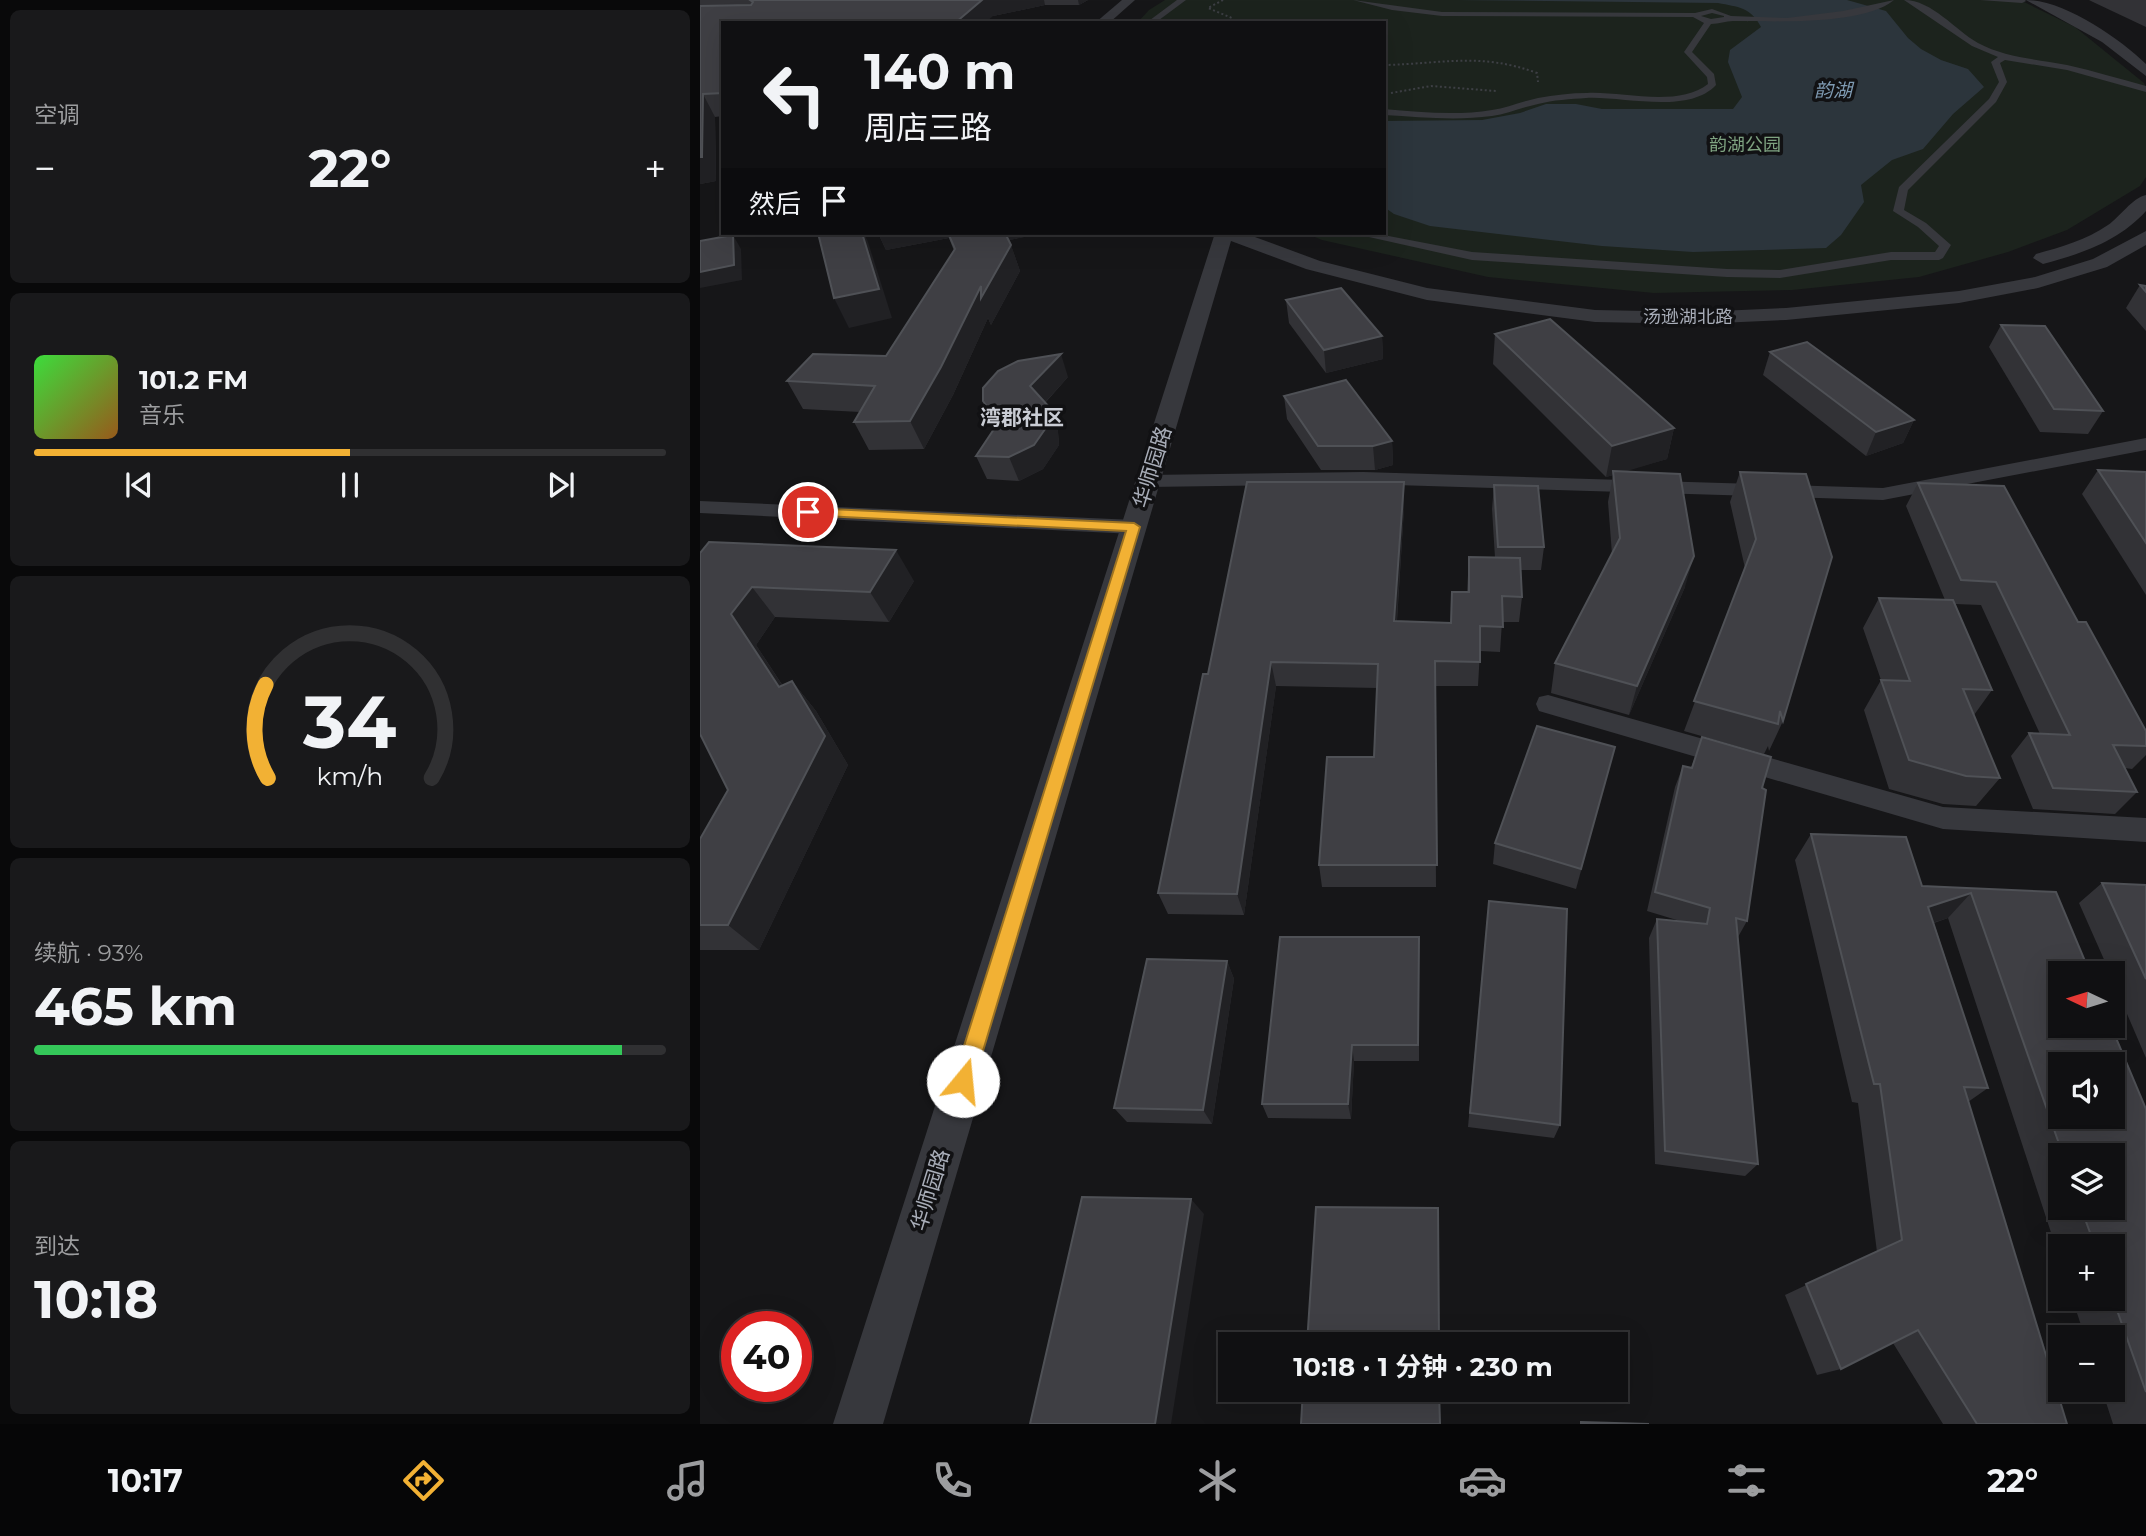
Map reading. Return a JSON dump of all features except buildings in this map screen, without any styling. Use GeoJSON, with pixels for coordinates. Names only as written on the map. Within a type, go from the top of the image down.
{"type":"FeatureCollection","features":[{"type":"Feature","properties":{"kind":"street"},"geometry":{"type":"LineString","coordinates":[[1103,21],[1129,0]]}},
{"type":"Feature","properties":{"kind":"street"},"geometry":{"type":"LineString","coordinates":[[1118,21],[1143,0]]}},
{"type":"Feature","properties":{"kind":"street"},"geometry":{"type":"LineString","coordinates":[[1153,21],[1182,0]]}},
{"type":"Feature","properties":{"kind":"street"},"geometry":{"type":"LineString","coordinates":[[1357,0],[1392,8],[1442,14],[1695,15],[1712,11],[1727,15],[1728,18]]}},
{"type":"Feature","properties":{"kind":"street"},"geometry":{"type":"LineString","coordinates":[[1695,15],[1709,22],[1728,18],[1815,20],[1882,5],[1889,0]]}},
{"type":"Feature","properties":{"kind":"street"},"geometry":{"type":"LineString","coordinates":[[1908,0],[1975,44],[2004,57],[2068,68],[2146,89]]}},
{"type":"Feature","properties":{"kind":"street"},"geometry":{"type":"LineString","coordinates":[[1984,0],[2027,1],[2074,20],[2128,52],[2146,72]]}},
{"type":"Feature","properties":{"kind":"street"},"geometry":{"type":"LineString","coordinates":[[2048,0],[2084,16],[2146,51]]}},
{"type":"Feature","properties":{"kind":"street"},"geometry":{"type":"LineString","coordinates":[[1386,112],[1452,117],[1494,113],[1541,100],[1581,96],[1667,98],[1702,93],[1712,85],[1711,76],[1688,52],[1689,46],[1709,22]]}},
{"type":"Feature","properties":{"kind":"street"},"geometry":{"type":"LineString","coordinates":[[1367,235],[1472,256],[1727,273],[1780,274],[1891,256],[1940,256],[1945,245],[1922,225],[1899,211],[1899,200],[1903,190],[1993,100],[2004,82],[1995,62],[2004,57]]}},
{"type":"Feature","properties":{"kind":"street","name":"汤逊湖北路"},"geometry":{"type":"LineString","coordinates":[[1273,235],[1407,275],[1497,290],[1592,300],[1698,303],[1862,292],[1936,282],[2023,264],[2073,250],[2112,233],[2142,211]]}},
{"type":"Feature","properties":{"kind":"street","name":"华师园路"},"geometry":{"type":"LineString","coordinates":[[858,1424],[1225,235]]}},
{"type":"Feature","properties":{"kind":"street","name":"汤逊湖北路"},"geometry":{"type":"LineString","coordinates":[[1231,235],[1313,265],[1427,294],[1595,316],[1696,318],[1786,314],[1959,297],[2038,282],[2100,263],[2146,236]]}},
{"type":"Feature","properties":{"kind":"street"},"geometry":{"type":"LineString","coordinates":[[1148,481],[1363,478],[1883,494],[2146,444]]}},
{"type":"Feature","properties":{"kind":"street"},"geometry":{"type":"LineString","coordinates":[[700,507],[1134,527]]}},
{"type":"Feature","properties":{"kind":"street"},"geometry":{"type":"LineString","coordinates":[[1548,704],[1943,818],[2146,830]]}},
{"type":"Feature","properties":{"kind":"path"},"geometry":{"type":"LineString","coordinates":[[1223,0],[1208,8],[1234,21]]}},
{"type":"Feature","properties":{"kind":"path"},"geometry":{"type":"LineString","coordinates":[[1386,65],[1462,57],[1496,60],[1537,73],[1540,81],[1534,84]]}},
{"type":"Feature","properties":{"kind":"path"},"geometry":{"type":"LineString","coordinates":[[1386,96],[1409,86],[1430,85],[1498,91]]}},
{"type":"Feature","properties":{"kind":"green space","name":"韵湖公园"},"geometry":{"type":"Polygon","coordinates":[[[1165,0],[2020,0],[2075,27],[2144,83],[2146,177],[2140,186],[2067,230],[2008,252],[1919,277],[1792,290],[1654,293],[1488,277],[1310,235],[1386,235],[1386,21],[1139,21],[1149,10],[1165,0]]]}},
{"type":"Feature","properties":{"kind":"water","name":"韵湖"},"geometry":{"type":"Polygon","coordinates":[[[1456,0],[1847,0],[1886,11],[1908,38],[1921,49],[1941,60],[1968,69],[1984,87],[1953,114],[1923,149],[1892,160],[1861,185],[1864,202],[1841,235],[1826,248],[1693,252],[1602,246],[1430,226],[1394,214],[1386,208],[1386,121],[1482,120],[1520,113],[1546,104],[1576,104],[1602,109],[1733,109],[1742,97],[1728,62],[1730,50],[1761,27],[1748,12],[1718,3],[1456,0]]]}},
{"type":"Feature","properties":{"kind":"district","name":"湾郡社区"},"geometry":{"type":"Point","coordinates":[1022,417]}},
{"type":"Feature","properties":{"kind":"route"},"geometry":{"type":"LineString","coordinates":[[808,512],[1134,527],[963,1081]]}}]}
